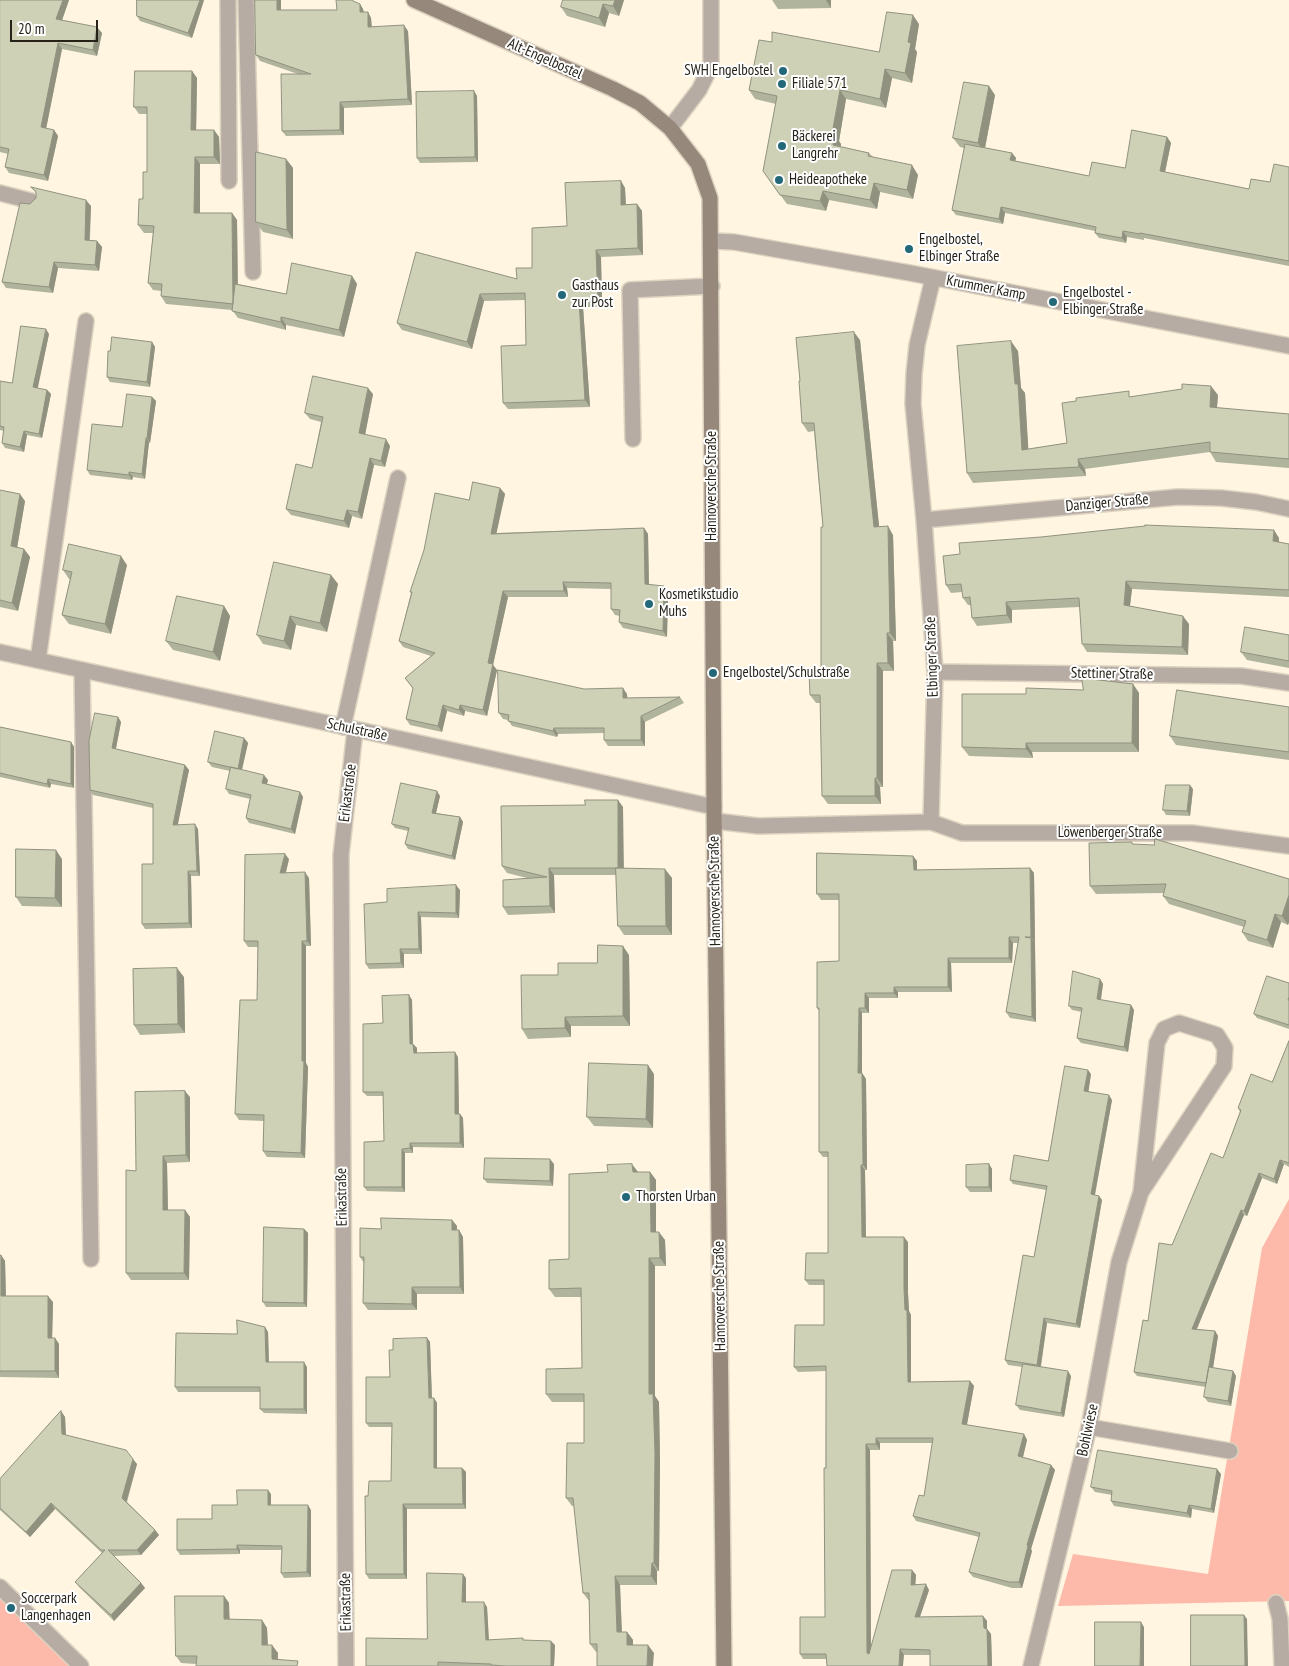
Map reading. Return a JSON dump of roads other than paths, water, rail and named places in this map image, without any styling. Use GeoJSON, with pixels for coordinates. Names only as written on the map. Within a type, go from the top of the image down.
{"type":"FeatureCollection","features":[{"type":"Feature","properties":{"kind":"street"},"geometry":{"type":"LineString","coordinates":[[228,0],[229,181]]}},
{"type":"Feature","properties":{"kind":"street"},"geometry":{"type":"LineString","coordinates":[[246,0],[254,272]]}},
{"type":"Feature","properties":{"kind":"street","name":"Alt-Engelbostel"},"geometry":{"type":"LineString","coordinates":[[414,0],[613,89],[640,103],[670,128]]}},
{"type":"Feature","properties":{"kind":"street"},"geometry":{"type":"LineString","coordinates":[[670,128],[700,90],[711,66],[711,0]]}},
{"type":"Feature","properties":{"kind":"street","name":"Hannoversche Straße"},"geometry":{"type":"LineString","coordinates":[[670,128],[698,164],[710,198],[712,241],[714,814],[724,1666]]}},
{"type":"Feature","properties":{"kind":"street"},"geometry":{"type":"LineString","coordinates":[[0,193],[31,200]]}},
{"type":"Feature","properties":{"kind":"street","name":"Krummer Kamp"},"geometry":{"type":"LineString","coordinates":[[712,241],[741,243],[1289,346]]}},
{"type":"Feature","properties":{"kind":"street","name":"Elbinger Straße"},"geometry":{"type":"LineString","coordinates":[[931,822],[935,672],[913,404],[917,345],[933,278]]}},
{"type":"Feature","properties":{"kind":"street"},"geometry":{"type":"LineString","coordinates":[[634,440],[630,290],[712,286]]}},
{"type":"Feature","properties":{"kind":"street"},"geometry":{"type":"LineString","coordinates":[[38,660],[86,321]]}},
{"type":"Feature","properties":{"kind":"street","name":"Erikastraße"},"geometry":{"type":"LineString","coordinates":[[346,1666],[341,855],[349,728],[398,478]]}},
{"type":"Feature","properties":{"kind":"street","name":"Danziger Straße"},"geometry":{"type":"LineString","coordinates":[[924,520],[1178,497],[1221,498],[1256,502],[1289,509]]}},
{"type":"Feature","properties":{"kind":"street","name":"Schulstraße"},"geometry":{"type":"LineString","coordinates":[[0,652],[349,728],[714,814]]}},
{"type":"Feature","properties":{"kind":"street"},"geometry":{"type":"LineString","coordinates":[[82,670],[91,1259]]}},
{"type":"Feature","properties":{"kind":"street","name":"Stettiner Straße"},"geometry":{"type":"LineString","coordinates":[[935,672],[1241,676],[1289,683]]}},
{"type":"Feature","properties":{"kind":"street"},"geometry":{"type":"LineString","coordinates":[[714,814],[758,826],[931,822]]}},
{"type":"Feature","properties":{"kind":"street","name":"Löwenberger Straße"},"geometry":{"type":"LineString","coordinates":[[931,822],[962,833],[1192,833],[1289,846]]}},
{"type":"Feature","properties":{"kind":"street","name":"Bohlwiese"},"geometry":{"type":"LineString","coordinates":[[1031,1666],[1090,1428],[1119,1262],[1141,1192],[1158,1043],[1164,1029],[1179,1023],[1217,1034],[1225,1048],[1224,1066],[1141,1192]]}},
{"type":"Feature","properties":{"kind":"street"},"geometry":{"type":"LineString","coordinates":[[1090,1428],[1230,1450]]}},
{"type":"Feature","properties":{"kind":"street"},"geometry":{"type":"LineString","coordinates":[[0,1587],[81,1666]]}},
{"type":"Feature","properties":{"kind":"street"},"geometry":{"type":"LineString","coordinates":[[1276,1603],[1280,1619],[1282,1666]]}},
{"type":"Feature","properties":{"kind":"place","name":"SWH Engelbostel"},"geometry":{"type":"Point","coordinates":[783,71]}},
{"type":"Feature","properties":{"kind":"place","name":"Filiale 571"},"geometry":{"type":"Point","coordinates":[782,84]}},
{"type":"Feature","properties":{"kind":"place","name":"Bäckerei Langrehr"},"geometry":{"type":"Point","coordinates":[782,146]}},
{"type":"Feature","properties":{"kind":"place","name":"Heideapotheke"},"geometry":{"type":"Point","coordinates":[779,180]}},
{"type":"Feature","properties":{"kind":"place","name":"Engelbostel, Elbinger Straße"},"geometry":{"type":"Point","coordinates":[909,249]}},
{"type":"Feature","properties":{"kind":"place","name":"Gasthaus zur Post"},"geometry":{"type":"Point","coordinates":[562,295]}},
{"type":"Feature","properties":{"kind":"place","name":"Engelbostel - Elbinger Straße"},"geometry":{"type":"Point","coordinates":[1053,302]}},
{"type":"Feature","properties":{"kind":"place","name":"Kosmetikstudio Muhs"},"geometry":{"type":"Point","coordinates":[649,604]}},
{"type":"Feature","properties":{"kind":"place","name":"Engelbostel/Schulstraße"},"geometry":{"type":"Point","coordinates":[713,673]}},
{"type":"Feature","properties":{"kind":"place","name":"Thorsten Urban"},"geometry":{"type":"Point","coordinates":[626,1197]}},
{"type":"Feature","properties":{"kind":"place","name":"Soccerpark Langenhagen"},"geometry":{"type":"Point","coordinates":[11,1608]}}]}
